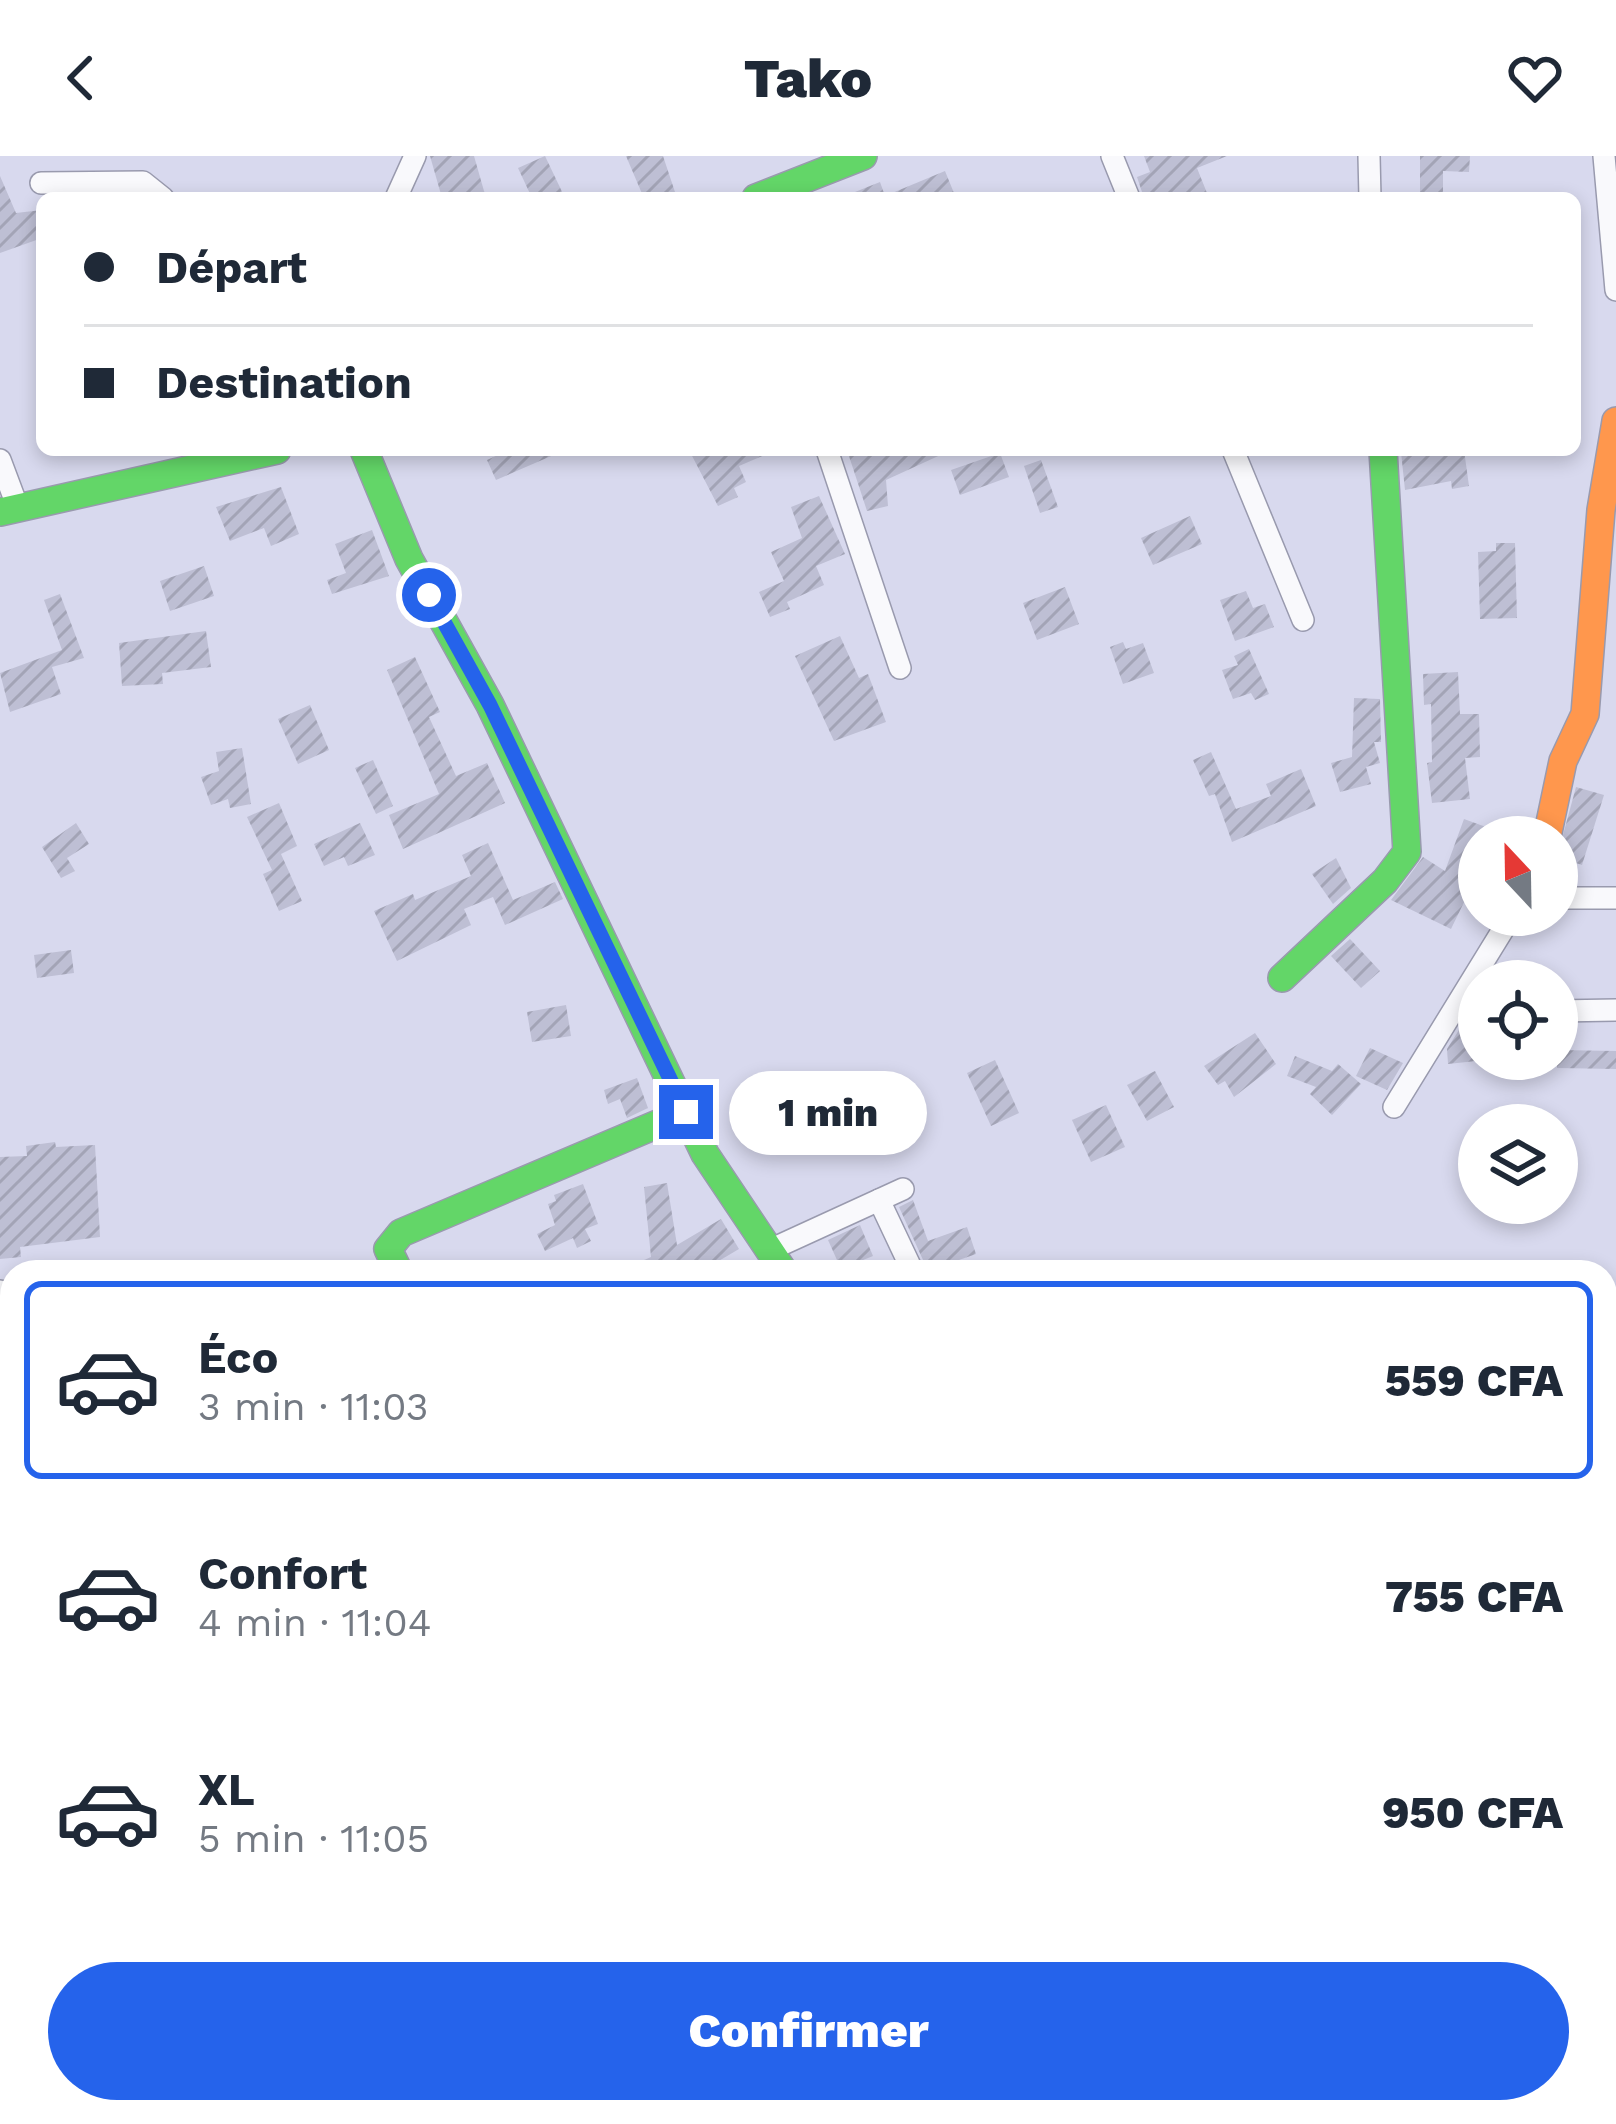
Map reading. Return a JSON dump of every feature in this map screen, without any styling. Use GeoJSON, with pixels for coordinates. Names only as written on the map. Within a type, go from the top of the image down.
{"type":"FeatureCollection","features":[{"type":"Feature","properties":{"kind":"street"},"geometry":{"type":"LineString","coordinates":[[399,192],[415,156]]}},
{"type":"Feature","properties":{"kind":"street"},"geometry":{"type":"LineString","coordinates":[[771,192],[862,156]]}},
{"type":"Feature","properties":{"kind":"street"},"geometry":{"type":"LineString","coordinates":[[1112,156],[1127,192]]}},
{"type":"Feature","properties":{"kind":"street"},"geometry":{"type":"LineString","coordinates":[[1369,156],[1370,192]]}},
{"type":"Feature","properties":{"kind":"street"},"geometry":{"type":"LineString","coordinates":[[1604,156],[1613,208],[1616,290]]}},
{"type":"Feature","properties":{"kind":"street"},"geometry":{"type":"LineString","coordinates":[[41,183],[142,182],[155,192]]}},
{"type":"Feature","properties":{"kind":"street"},"geometry":{"type":"LineString","coordinates":[[1551,816],[1563,760],[1585,714],[1601,510],[1616,421]]}},
{"type":"Feature","properties":{"kind":"street"},"geometry":{"type":"LineString","coordinates":[[0,460],[9,510],[248,456]]}},
{"type":"Feature","properties":{"kind":"street"},"geometry":{"type":"LineString","coordinates":[[366,456],[409,559],[490,705],[705,1154],[778,1260],[903,1189]]}},
{"type":"Feature","properties":{"kind":"street"},"geometry":{"type":"LineString","coordinates":[[829,456],[900,668]]}},
{"type":"Feature","properties":{"kind":"street"},"geometry":{"type":"LineString","coordinates":[[1235,456],[1303,620]]}},
{"type":"Feature","properties":{"kind":"street"},"geometry":{"type":"LineString","coordinates":[[1282,978],[1385,881],[1407,852],[1383,456]]}},
{"type":"Feature","properties":{"kind":"street"},"geometry":{"type":"LineString","coordinates":[[1578,898],[1616,898]]}},
{"type":"Feature","properties":{"kind":"street"},"geometry":{"type":"LineString","coordinates":[[1578,1011],[1616,1010]]}},
{"type":"Feature","properties":{"kind":"street"},"geometry":{"type":"LineString","coordinates":[[1394,1107],[1458,1019]]}},
{"type":"Feature","properties":{"kind":"street"},"geometry":{"type":"LineString","coordinates":[[393,1260],[388,1250],[401,1233],[686,1112]]}},
{"type":"Feature","properties":{"kind":"street"},"geometry":{"type":"LineString","coordinates":[[878,1200],[907,1260]]}},
{"type":"Feature","properties":{"kind":"building"},"geometry":{"type":"Polygon","coordinates":[[[430,156],[474,156],[484,192],[440,192],[430,156]]]}},
{"type":"Feature","properties":{"kind":"building"},"geometry":{"type":"Polygon","coordinates":[[[545,156],[562,192],[529,192],[518,168],[545,156]]]}},
{"type":"Feature","properties":{"kind":"building"},"geometry":{"type":"Polygon","coordinates":[[[626,156],[663,156],[675,192],[641,192],[626,156]]]}},
{"type":"Feature","properties":{"kind":"building"},"geometry":{"type":"Polygon","coordinates":[[[1144,156],[1227,156],[1197,168],[1207,192],[1142,192],[1137,177],[1150,172],[1144,156]]]}},
{"type":"Feature","properties":{"kind":"building"},"geometry":{"type":"Polygon","coordinates":[[[1420,156],[1470,156],[1469,172],[1443,171],[1443,192],[1420,192],[1420,156]]]}},
{"type":"Feature","properties":{"kind":"building"},"geometry":{"type":"Polygon","coordinates":[[[945,171],[954,192],[895,192],[945,171]]]}},
{"type":"Feature","properties":{"kind":"building"},"geometry":{"type":"Polygon","coordinates":[[[0,176],[16,213],[36,211],[36,240],[0,253],[0,176]]]}},
{"type":"Feature","properties":{"kind":"building"},"geometry":{"type":"Polygon","coordinates":[[[880,182],[884,192],[855,192],[880,182]]]}},
{"type":"Feature","properties":{"kind":"building"},"geometry":{"type":"Polygon","coordinates":[[[496,456],[551,456],[496,480],[487,460],[496,456]]]}},
{"type":"Feature","properties":{"kind":"building"},"geometry":{"type":"Polygon","coordinates":[[[692,456],[762,456],[739,466],[746,482],[734,488],[738,497],[718,506],[692,456]]]}},
{"type":"Feature","properties":{"kind":"building"},"geometry":{"type":"Polygon","coordinates":[[[849,456],[938,456],[886,480],[888,506],[867,511],[849,456]]]}},
{"type":"Feature","properties":{"kind":"building"},"geometry":{"type":"Polygon","coordinates":[[[1001,456],[1009,477],[960,495],[951,470],[1001,456]]]}},
{"type":"Feature","properties":{"kind":"building"},"geometry":{"type":"Polygon","coordinates":[[[1401,456],[1465,456],[1469,486],[1452,489],[1451,481],[1405,490],[1401,456]]]}},
{"type":"Feature","properties":{"kind":"building"},"geometry":{"type":"Polygon","coordinates":[[[1041,460],[1058,507],[1040,513],[1024,466],[1041,460]]]}},
{"type":"Feature","properties":{"kind":"building"},"geometry":{"type":"Polygon","coordinates":[[[281,487],[299,534],[271,546],[264,528],[230,541],[216,507],[281,487]]]}},
{"type":"Feature","properties":{"kind":"building"},"geometry":{"type":"Polygon","coordinates":[[[819,496],[845,554],[816,566],[824,585],[787,602],[790,609],[770,617],[759,592],[784,581],[771,552],[802,538],[791,507],[819,496]]]}},
{"type":"Feature","properties":{"kind":"building"},"geometry":{"type":"Polygon","coordinates":[[[1190,516],[1202,544],[1153,565],[1141,538],[1190,516]]]}},
{"type":"Feature","properties":{"kind":"building"},"geometry":{"type":"Polygon","coordinates":[[[372,530],[389,576],[332,594],[327,580],[346,573],[335,544],[372,530]]]}},
{"type":"Feature","properties":{"kind":"building"},"geometry":{"type":"Polygon","coordinates":[[[1496,543],[1515,543],[1517,618],[1480,619],[1478,552],[1496,551],[1496,543]]]}},
{"type":"Feature","properties":{"kind":"building"},"geometry":{"type":"Polygon","coordinates":[[[204,566],[214,596],[170,611],[160,581],[204,566]]]}},
{"type":"Feature","properties":{"kind":"building"},"geometry":{"type":"Polygon","coordinates":[[[1065,587],[1079,624],[1037,640],[1023,603],[1065,587]]]}},
{"type":"Feature","properties":{"kind":"building"},"geometry":{"type":"Polygon","coordinates":[[[1246,591],[1253,608],[1265,604],[1274,627],[1235,641],[1220,600],[1246,591]]]}},
{"type":"Feature","properties":{"kind":"building"},"geometry":{"type":"Polygon","coordinates":[[[60,594],[84,658],[52,667],[61,694],[10,712],[0,673],[62,650],[44,600],[60,594]]]}},
{"type":"Feature","properties":{"kind":"building"},"geometry":{"type":"Polygon","coordinates":[[[206,631],[211,667],[162,673],[163,684],[122,686],[119,643],[206,631]]]}},
{"type":"Feature","properties":{"kind":"building"},"geometry":{"type":"Polygon","coordinates":[[[840,636],[859,678],[868,674],[886,722],[834,741],[795,656],[840,636]]]}},
{"type":"Feature","properties":{"kind":"building"},"geometry":{"type":"Polygon","coordinates":[[[1123,642],[1126,649],[1143,643],[1154,673],[1123,684],[1110,647],[1123,642]]]}},
{"type":"Feature","properties":{"kind":"building"},"geometry":{"type":"Polygon","coordinates":[[[1249,649],[1269,694],[1255,700],[1251,693],[1233,699],[1222,670],[1238,665],[1234,656],[1249,649]]]}},
{"type":"Feature","properties":{"kind":"building"},"geometry":{"type":"Polygon","coordinates":[[[415,657],[440,712],[429,717],[456,776],[487,763],[505,803],[403,849],[389,815],[439,794],[387,670],[415,657]]]}},
{"type":"Feature","properties":{"kind":"building"},"geometry":{"type":"Polygon","coordinates":[[[1458,672],[1460,714],[1479,714],[1480,757],[1465,758],[1470,799],[1432,803],[1427,763],[1432,762],[1431,704],[1424,705],[1423,674],[1458,672]]]}},
{"type":"Feature","properties":{"kind":"building"},"geometry":{"type":"Polygon","coordinates":[[[1354,698],[1380,699],[1381,742],[1374,742],[1380,763],[1366,767],[1371,784],[1340,792],[1331,763],[1352,757],[1354,698]]]}},
{"type":"Feature","properties":{"kind":"building"},"geometry":{"type":"Polygon","coordinates":[[[310,705],[329,750],[298,764],[278,719],[310,705]]]}},
{"type":"Feature","properties":{"kind":"building"},"geometry":{"type":"Polygon","coordinates":[[[242,748],[251,804],[230,808],[228,799],[211,805],[201,777],[219,771],[216,752],[242,748]]]}},
{"type":"Feature","properties":{"kind":"building"},"geometry":{"type":"Polygon","coordinates":[[[1211,752],[1236,809],[1271,796],[1266,784],[1301,769],[1316,806],[1232,842],[1215,794],[1209,796],[1193,760],[1211,752]]]}},
{"type":"Feature","properties":{"kind":"building"},"geometry":{"type":"Polygon","coordinates":[[[373,760],[393,806],[376,814],[355,768],[373,760]]]}},
{"type":"Feature","properties":{"kind":"building"},"geometry":{"type":"Polygon","coordinates":[[[1576,787],[1604,795],[1582,865],[1578,864],[1578,816],[1568,816],[1576,787]]]}},
{"type":"Feature","properties":{"kind":"building"},"geometry":{"type":"Polygon","coordinates":[[[279,803],[297,846],[281,854],[302,901],[279,911],[263,874],[272,870],[247,817],[279,803]]]}},
{"type":"Feature","properties":{"kind":"building"},"geometry":{"type":"Polygon","coordinates":[[[76,823],[89,844],[67,858],[75,871],[61,878],[42,847],[76,823]]]}},
{"type":"Feature","properties":{"kind":"building"},"geometry":{"type":"Polygon","coordinates":[[[360,823],[375,855],[348,866],[344,857],[324,866],[314,844],[360,823]]]}},
{"type":"Feature","properties":{"kind":"building"},"geometry":{"type":"Polygon","coordinates":[[[1458,835],[1458,915],[1451,929],[1391,900],[1423,857],[1445,871],[1458,835]]]}},
{"type":"Feature","properties":{"kind":"building"},"geometry":{"type":"Polygon","coordinates":[[[488,843],[513,900],[555,882],[563,899],[505,925],[493,897],[464,909],[471,925],[397,961],[374,911],[471,876],[462,855],[488,843]]]}},
{"type":"Feature","properties":{"kind":"building"},"geometry":{"type":"Polygon","coordinates":[[[1336,858],[1351,888],[1333,904],[1312,874],[1336,858]]]}},
{"type":"Feature","properties":{"kind":"building"},"geometry":{"type":"Polygon","coordinates":[[[1350,939],[1380,971],[1361,988],[1331,956],[1350,939]]]}},
{"type":"Feature","properties":{"kind":"building"},"geometry":{"type":"Polygon","coordinates":[[[71,950],[74,973],[37,978],[34,955],[71,950]]]}},
{"type":"Feature","properties":{"kind":"building"},"geometry":{"type":"Polygon","coordinates":[[[566,1005],[571,1036],[532,1042],[527,1012],[566,1005]]]}},
{"type":"Feature","properties":{"kind":"building"},"geometry":{"type":"Polygon","coordinates":[[[1458,1032],[1458,1063],[1448,1064],[1447,1049],[1458,1032]]]}},
{"type":"Feature","properties":{"kind":"building"},"geometry":{"type":"Polygon","coordinates":[[[1255,1033],[1276,1064],[1234,1097],[1225,1081],[1218,1085],[1204,1066],[1255,1033]]]}},
{"type":"Feature","properties":{"kind":"building"},"geometry":{"type":"Polygon","coordinates":[[[1370,1048],[1403,1063],[1387,1090],[1356,1076],[1370,1048]]]}},
{"type":"Feature","properties":{"kind":"building"},"geometry":{"type":"Polygon","coordinates":[[[1578,1050],[1616,1051],[1616,1069],[1578,1068],[1578,1050]]]}},
{"type":"Feature","properties":{"kind":"building"},"geometry":{"type":"Polygon","coordinates":[[[1295,1056],[1332,1071],[1338,1064],[1361,1084],[1332,1115],[1310,1094],[1316,1087],[1287,1076],[1295,1056]]]}},
{"type":"Feature","properties":{"kind":"building"},"geometry":{"type":"Polygon","coordinates":[[[995,1060],[1019,1113],[991,1126],[967,1073],[995,1060]]]}},
{"type":"Feature","properties":{"kind":"building"},"geometry":{"type":"Polygon","coordinates":[[[1155,1071],[1174,1107],[1147,1121],[1127,1085],[1155,1071]]]}},
{"type":"Feature","properties":{"kind":"building"},"geometry":{"type":"Polygon","coordinates":[[[637,1078],[648,1108],[627,1118],[620,1099],[608,1104],[604,1090],[637,1078]]]}},
{"type":"Feature","properties":{"kind":"building"},"geometry":{"type":"Polygon","coordinates":[[[1106,1105],[1125,1147],[1091,1162],[1072,1120],[1106,1105]]]}},
{"type":"Feature","properties":{"kind":"building"},"geometry":{"type":"Polygon","coordinates":[[[783,1112],[791,1133],[752,1148],[744,1127],[783,1112]]]}},
{"type":"Feature","properties":{"kind":"building"},"geometry":{"type":"Polygon","coordinates":[[[55,1142],[56,1147],[95,1145],[100,1237],[20,1247],[21,1257],[0,1259],[0,1157],[27,1156],[26,1146],[55,1142]]]}},
{"type":"Feature","properties":{"kind":"building"},"geometry":{"type":"Polygon","coordinates":[[[667,1183],[677,1245],[721,1219],[739,1249],[720,1260],[644,1260],[651,1257],[644,1187],[667,1183]]]}},
{"type":"Feature","properties":{"kind":"building"},"geometry":{"type":"Polygon","coordinates":[[[583,1184],[598,1224],[585,1229],[591,1241],[577,1248],[573,1238],[545,1251],[537,1234],[555,1225],[548,1204],[556,1201],[554,1195],[583,1184]]]}},
{"type":"Feature","properties":{"kind":"building"},"geometry":{"type":"Polygon","coordinates":[[[913,1200],[928,1241],[967,1227],[976,1254],[959,1260],[923,1260],[899,1207],[913,1200]]]}},
{"type":"Feature","properties":{"kind":"building"},"geometry":{"type":"Polygon","coordinates":[[[860,1225],[873,1256],[837,1260],[828,1240],[860,1225]]]}},
{"type":"Feature","properties":{"kind":"traffic: fast"},"geometry":{"type":"LineString","coordinates":[[771,192],[863,156]]}},
{"type":"Feature","properties":{"kind":"traffic: fast"},"geometry":{"type":"LineString","coordinates":[[0,512],[250,456]]}},
{"type":"Feature","properties":{"kind":"traffic: fast"},"geometry":{"type":"LineString","coordinates":[[366,456],[409,559],[490,705],[705,1154],[776,1260]]}},
{"type":"Feature","properties":{"kind":"traffic: fast"},"geometry":{"type":"LineString","coordinates":[[1282,978],[1385,881],[1407,852],[1383,456]]}},
{"type":"Feature","properties":{"kind":"traffic: fast"},"geometry":{"type":"LineString","coordinates":[[393,1260],[388,1249],[401,1233],[686,1112]]}},
{"type":"Feature","properties":{"kind":"traffic: slow"},"geometry":{"type":"LineString","coordinates":[[1551,816],[1563,761],[1585,714],[1601,510],[1616,421]]}},
{"type":"Feature","properties":{"kind":"route"},"geometry":{"type":"LineString","coordinates":[[429,595],[490,705],[686,1112]]}}]}
